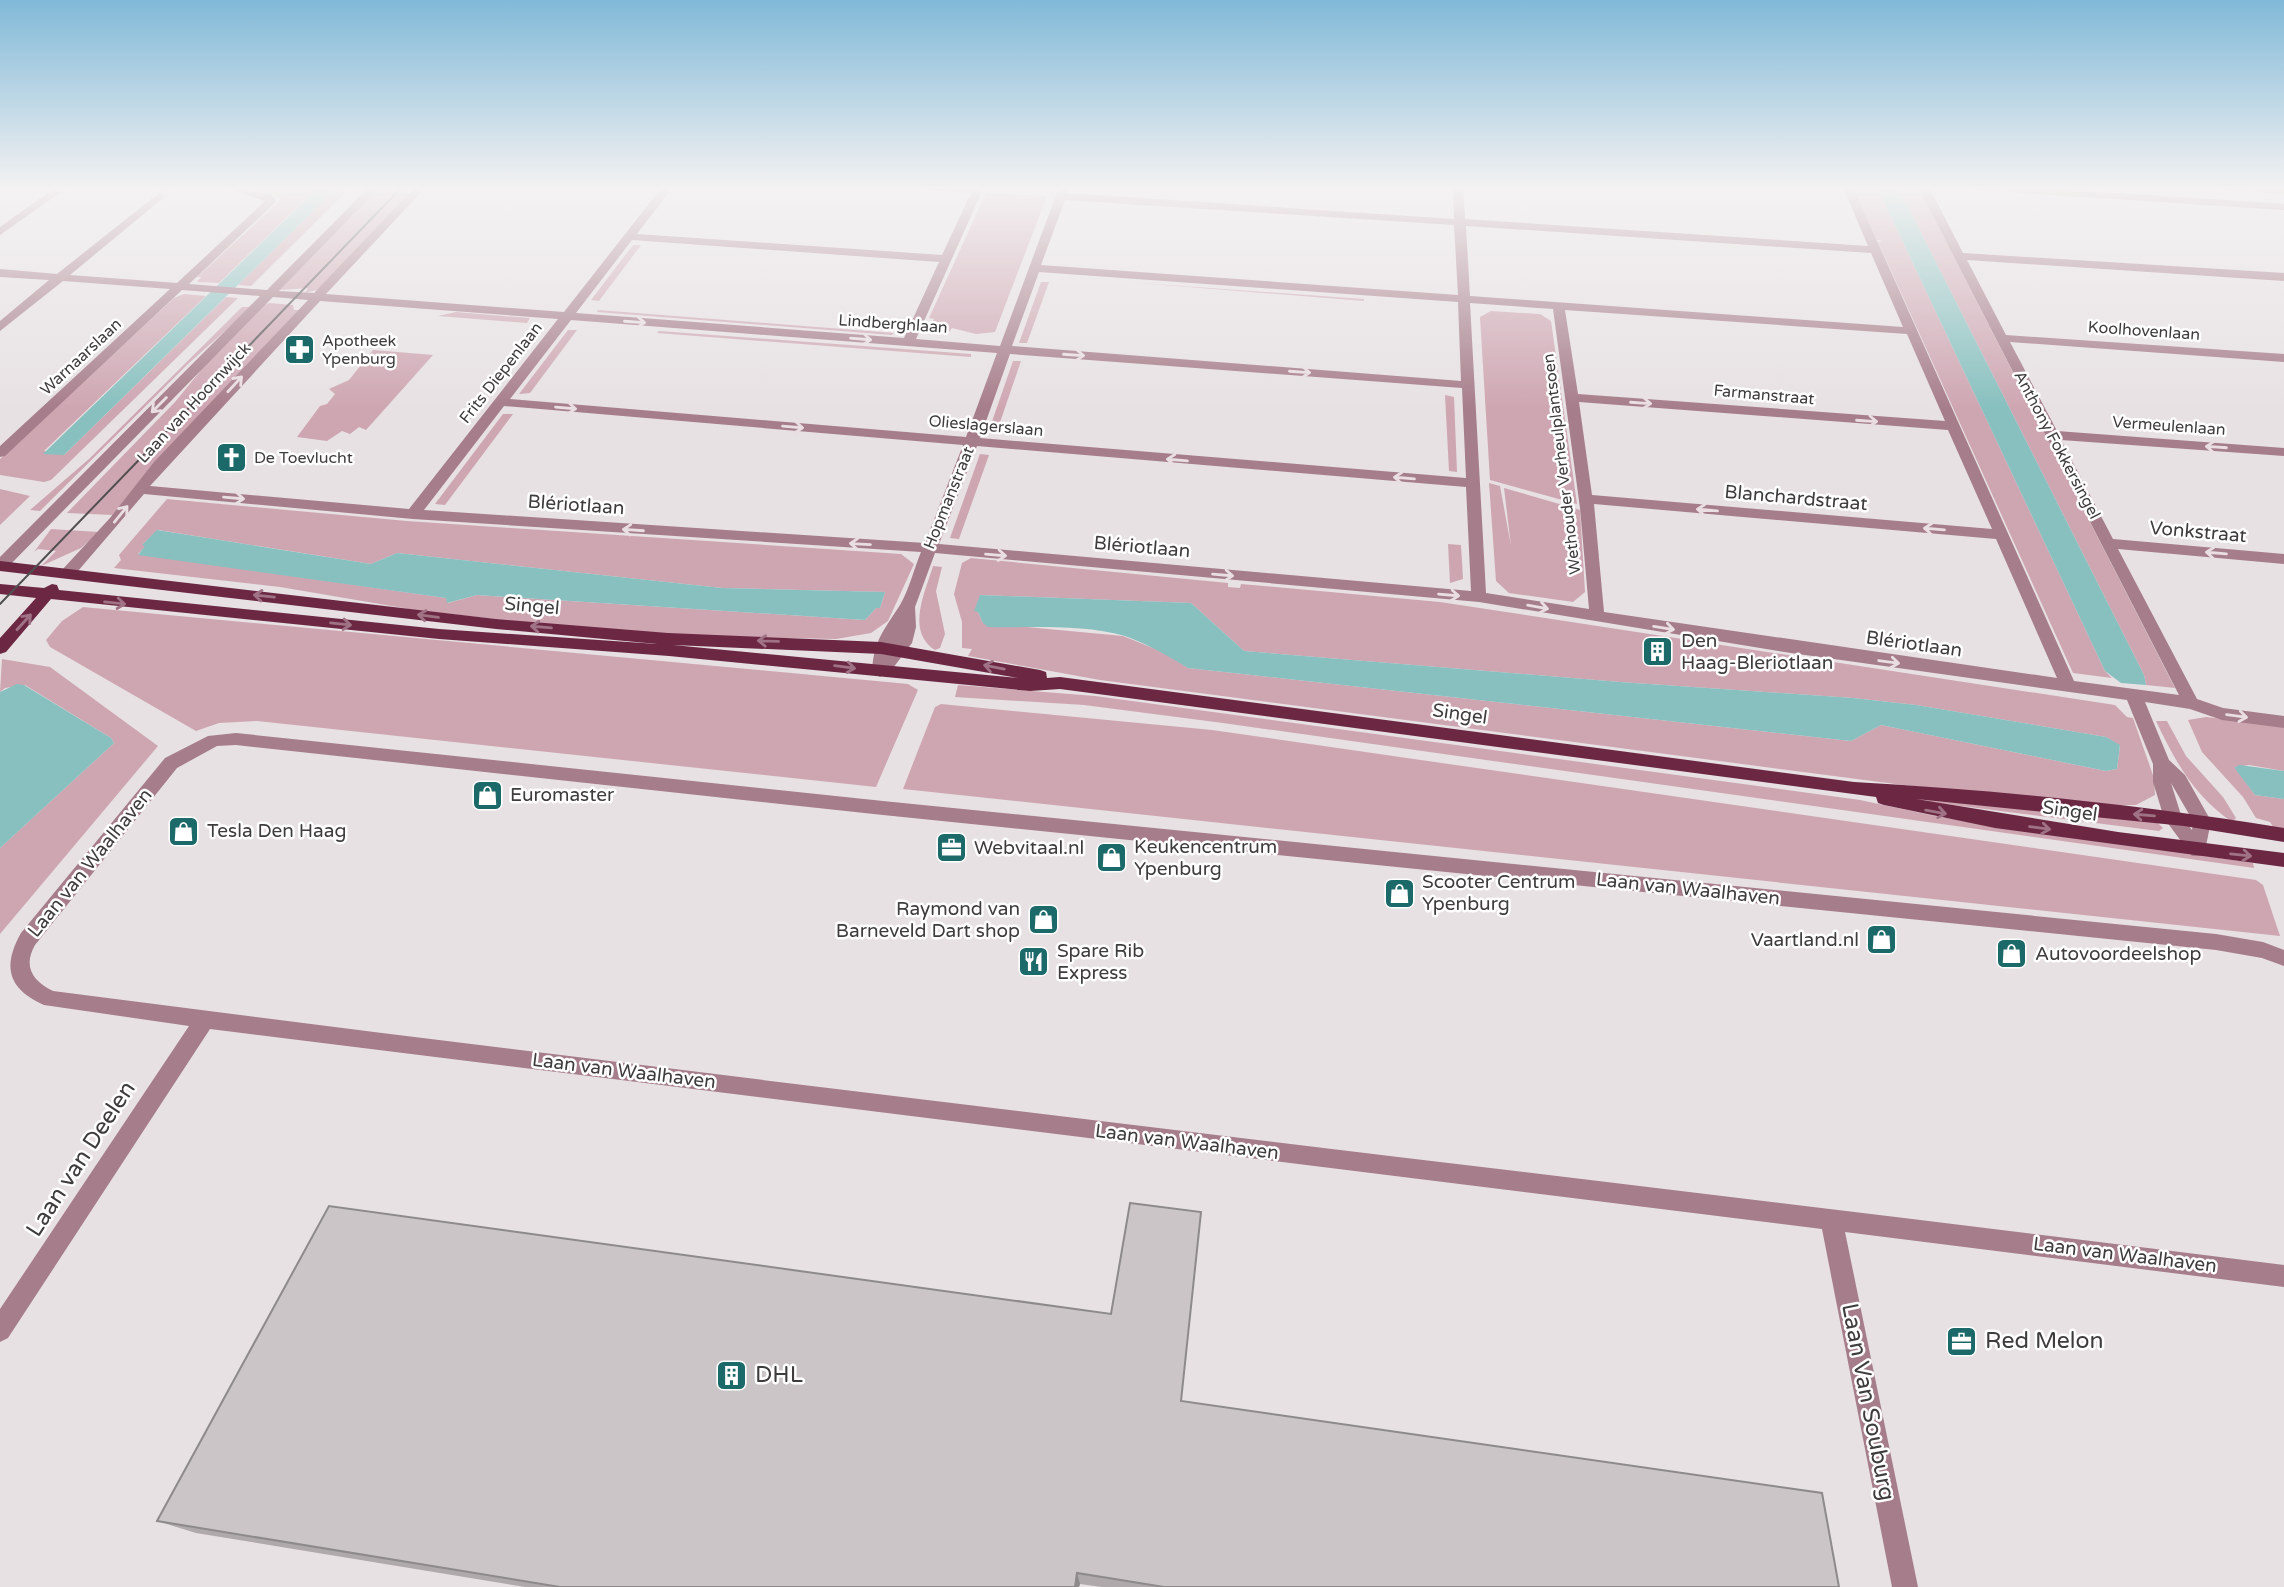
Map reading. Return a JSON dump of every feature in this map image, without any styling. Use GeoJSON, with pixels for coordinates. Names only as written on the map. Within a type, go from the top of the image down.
{"type":"FeatureCollection","features":[{"type":"Feature","properties":{"kind":"main road","name":"Singel"},"geometry":{"type":"LineString","coordinates":[[0,566],[509,625],[668,639],[902,650],[1034,674],[1060,683]]}},
{"type":"Feature","properties":{"kind":"main road","name":"Laan van Hoornwijck"},"geometry":{"type":"LineString","coordinates":[[0,648],[66,574]]}},
{"type":"Feature","properties":{"kind":"main road","name":"Singel"},"geometry":{"type":"LineString","coordinates":[[0,589],[439,634],[669,650],[1030,685],[1060,683],[1854,789],[1924,793],[2174,818],[2284,835]]}},
{"type":"Feature","properties":{"kind":"main road","name":"Singel"},"geometry":{"type":"LineString","coordinates":[[1854,789],[1927,811],[2197,851],[2284,860]]}},
{"type":"Feature","properties":{"kind":"street"},"geometry":{"type":"LineString","coordinates":[[0,327],[81,261]]}},
{"type":"Feature","properties":{"kind":"street","name":"Warnaarslaan"},"geometry":{"type":"LineString","coordinates":[[0,453],[208,261]]}},
{"type":"Feature","properties":{"kind":"street","name":"Laan van Hoornwijck"},"geometry":{"type":"LineString","coordinates":[[0,566],[302,261]]}},
{"type":"Feature","properties":{"kind":"street","name":"Laan van Hoornwijck"},"geometry":{"type":"LineString","coordinates":[[66,574],[140,489],[350,261]]}},
{"type":"Feature","properties":{"kind":"street","name":"Frits Diepenlaan"},"geometry":{"type":"LineString","coordinates":[[413,514],[498,402],[612,261]]}},
{"type":"Feature","properties":{"kind":"street"},"geometry":{"type":"LineString","coordinates":[[908,343],[946,261]]}},
{"type":"Feature","properties":{"kind":"street","name":"Hopmanstraat"},"geometry":{"type":"LineString","coordinates":[[880,671],[881,648],[895,620],[908,607],[1037,261]]}},
{"type":"Feature","properties":{"kind":"street"},"geometry":{"type":"LineString","coordinates":[[1463,261],[1479,597]]}},
{"type":"Feature","properties":{"kind":"street"},"geometry":{"type":"LineString","coordinates":[[1881,261],[2069,688]]}},
{"type":"Feature","properties":{"kind":"street","name":"Anthony Fokkersingel"},"geometry":{"type":"LineString","coordinates":[[1961,261],[2191,703]]}},
{"type":"Feature","properties":{"kind":"street"},"geometry":{"type":"LineString","coordinates":[[2037,261],[2284,277]]}},
{"type":"Feature","properties":{"kind":"street"},"geometry":{"type":"LineString","coordinates":[[1035,268],[1913,331]]}},
{"type":"Feature","properties":{"kind":"street","name":"Lindberghlaan"},"geometry":{"type":"LineString","coordinates":[[0,273],[1468,385]]}},
{"type":"Feature","properties":{"kind":"street","name":"Wethouder Verheulplantsoen"},"geometry":{"type":"LineString","coordinates":[[1559,307],[1586,499],[1597,617]]}},
{"type":"Feature","properties":{"kind":"street","name":"Koolhovenlaan"},"geometry":{"type":"LineString","coordinates":[[2001,338],[2284,358]]}},
{"type":"Feature","properties":{"kind":"street","name":"Farmanstraat"},"geometry":{"type":"LineString","coordinates":[[1572,398],[1954,426]]}},
{"type":"Feature","properties":{"kind":"street","name":"Olieslagerslaan"},"geometry":{"type":"LineString","coordinates":[[498,402],[1472,483]]}},
{"type":"Feature","properties":{"kind":"street","name":"Vermeulenlaan"},"geometry":{"type":"LineString","coordinates":[[2052,435],[2284,452]]}},
{"type":"Feature","properties":{"kind":"street","name":"Blériotlaan"},"geometry":{"type":"LineString","coordinates":[[140,489],[413,514],[928,548],[1479,597],[2069,688],[2191,703],[2222,714],[2284,722]]}},
{"type":"Feature","properties":{"kind":"street","name":"Blanchardstraat"},"geometry":{"type":"LineString","coordinates":[[1586,499],[2002,535]]}},
{"type":"Feature","properties":{"kind":"street","name":"Vonkstraat"},"geometry":{"type":"LineString","coordinates":[[2109,543],[2284,559]]}},
{"type":"Feature","properties":{"kind":"street","name":"Hopmanstraat"},"geometry":{"type":"LineString","coordinates":[[902,650],[911,622],[908,607]]}},
{"type":"Feature","properties":{"kind":"street"},"geometry":{"type":"LineString","coordinates":[[880,671],[902,650]]}},
{"type":"Feature","properties":{"kind":"street"},"geometry":{"type":"LineString","coordinates":[[2134,697],[2162,764],[2164,789],[2174,818],[2197,851]]}},
{"type":"Feature","properties":{"kind":"street","name":"Laan van Waalhaven"},"geometry":{"type":"LineString","coordinates":[[2284,958],[2263,950],[2216,942],[883,808],[236,739],[214,740],[172,763],[28,939],[20,950],[18,963],[19,975],[26,986],[51,999],[1236,1149],[1832,1218],[2284,1276]]}},
{"type":"Feature","properties":{"kind":"street"},"geometry":{"type":"LineString","coordinates":[[2162,764],[2179,779],[2202,821],[2197,851]]}},
{"type":"Feature","properties":{"kind":"street","name":"Laan van Deelen"},"geometry":{"type":"LineString","coordinates":[[0,1330],[206,1018]]}},
{"type":"Feature","properties":{"kind":"street","name":"Laan Van Souburg"},"geometry":{"type":"LineString","coordinates":[[1832,1218],[1905,1587]]}},
{"type":"Feature","properties":{"kind":"shaded area"},"geometry":{"type":"Polygon","coordinates":[[[214,261],[242,261],[219,283],[197,282],[201,277],[197,277],[214,261]]]}},
{"type":"Feature","properties":{"kind":"shaded area"},"geometry":{"type":"Polygon","coordinates":[[[262,261],[276,261],[251,286],[238,285],[262,261]]]}},
{"type":"Feature","properties":{"kind":"shaded area"},"geometry":{"type":"Polygon","coordinates":[[[308,261],[346,261],[320,289],[305,293],[308,288],[280,290],[308,261]]]}},
{"type":"Feature","properties":{"kind":"shaded area"},"geometry":{"type":"Polygon","coordinates":[[[621,261],[629,261],[599,301],[591,300],[621,261]]]}},
{"type":"Feature","properties":{"kind":"shaded area"},"geometry":{"type":"Polygon","coordinates":[[[955,261],[1022,261],[995,332],[976,334],[952,328],[949,332],[929,329],[934,319],[929,318],[955,261]]]}},
{"type":"Feature","properties":{"kind":"shaded area"},"geometry":{"type":"Polygon","coordinates":[[[1887,261],[1912,261],[2105,671],[2112,678],[2073,673],[1887,261]]]}},
{"type":"Feature","properties":{"kind":"shaded area"},"geometry":{"type":"Polygon","coordinates":[[[1935,261],[1956,261],[2175,688],[2146,685],[2144,675],[1935,261]]]}},
{"type":"Feature","properties":{"kind":"shaded area"},"geometry":{"type":"Polygon","coordinates":[[[1041,282],[1049,282],[1027,343],[1019,343],[1041,282]]]}},
{"type":"Feature","properties":{"kind":"shaded area"},"geometry":{"type":"Polygon","coordinates":[[[1126,282],[1364,299],[1364,301],[1126,282]]]}},
{"type":"Feature","properties":{"kind":"shaded area"},"geometry":{"type":"Polygon","coordinates":[[[184,294],[206,296],[44,451],[64,455],[226,297],[238,298],[51,480],[44,482],[0,475],[0,459],[174,298],[184,294]]]}},
{"type":"Feature","properties":{"kind":"shaded area"},"geometry":{"type":"Polygon","coordinates":[[[269,303],[293,305],[294,310],[301,310],[113,515],[67,513],[175,402],[220,347],[259,308],[269,303]]]}},
{"type":"Feature","properties":{"kind":"shaded area"},"geometry":{"type":"Polygon","coordinates":[[[242,307],[252,307],[189,363],[40,511],[30,510],[89,459],[242,307]]]}},
{"type":"Feature","properties":{"kind":"shaded area"},"geometry":{"type":"Polygon","coordinates":[[[1491,311],[1540,314],[1551,321],[1577,504],[1490,480],[1480,317],[1491,311]]]}},
{"type":"Feature","properties":{"kind":"shaded area"},"geometry":{"type":"Polygon","coordinates":[[[456,312],[530,318],[527,323],[438,316],[456,312]]]}},
{"type":"Feature","properties":{"kind":"shaded area"},"geometry":{"type":"Polygon","coordinates":[[[597,312],[894,333],[892,335],[597,312]]]}},
{"type":"Feature","properties":{"kind":"shaded area"},"geometry":{"type":"Polygon","coordinates":[[[568,330],[577,330],[530,393],[519,394],[568,330]]]}},
{"type":"Feature","properties":{"kind":"shaded area"},"geometry":{"type":"Polygon","coordinates":[[[659,331],[971,354],[971,357],[657,333],[659,331]]]}},
{"type":"Feature","properties":{"kind":"shaded area"},"geometry":{"type":"Polygon","coordinates":[[[373,350],[433,355],[366,430],[359,427],[350,434],[342,431],[327,441],[297,437],[320,406],[327,404],[335,394],[329,389],[349,380],[373,350]]]}},
{"type":"Feature","properties":{"kind":"shaded area"},"geometry":{"type":"Polygon","coordinates":[[[1013,361],[1021,361],[996,434],[988,433],[1013,361]]]}},
{"type":"Feature","properties":{"kind":"shaded area"},"geometry":{"type":"Polygon","coordinates":[[[1445,395],[1454,397],[1457,472],[1449,471],[1445,395]]]}},
{"type":"Feature","properties":{"kind":"shaded area"},"geometry":{"type":"Polygon","coordinates":[[[503,414],[513,414],[445,505],[435,504],[503,414]]]}},
{"type":"Feature","properties":{"kind":"shaded area"},"geometry":{"type":"Polygon","coordinates":[[[980,454],[989,455],[959,539],[950,538],[980,454]]]}},
{"type":"Feature","properties":{"kind":"shaded area"},"geometry":{"type":"Polygon","coordinates":[[[1489,483],[1500,486],[1511,546],[1504,488],[1580,510],[1585,592],[1573,602],[1509,593],[1496,581],[1489,483]]]}},
{"type":"Feature","properties":{"kind":"shaded area"},"geometry":{"type":"Polygon","coordinates":[[[0,489],[30,496],[0,525],[0,489]]]}},
{"type":"Feature","properties":{"kind":"shaded area"},"geometry":{"type":"Polygon","coordinates":[[[167,499],[407,521],[901,554],[914,564],[888,621],[871,633],[836,639],[690,636],[566,627],[415,610],[280,587],[114,568],[121,560],[119,555],[167,499]],[[158,530],[143,544],[146,546],[138,554],[446,598],[448,603],[477,595],[865,620],[876,608],[880,608],[885,592],[722,588],[397,553],[371,564],[158,530]]]}},
{"type":"Feature","properties":{"kind":"shaded area"},"geometry":{"type":"Polygon","coordinates":[[[51,529],[99,532],[81,548],[41,566],[56,551],[38,549],[34,552],[51,529]]]}},
{"type":"Feature","properties":{"kind":"shaded area"},"geometry":{"type":"Polygon","coordinates":[[[1448,544],[1461,545],[1463,579],[1450,583],[1448,544]]]}},
{"type":"Feature","properties":{"kind":"shaded area"},"geometry":{"type":"Polygon","coordinates":[[[971,558],[1228,583],[1228,587],[1240,588],[1241,584],[1440,602],[2115,705],[2127,717],[2133,718],[2154,778],[2155,795],[2136,805],[2115,805],[1903,785],[1100,680],[968,656],[972,649],[962,648],[962,622],[954,594],[962,563],[971,558]],[[980,595],[978,612],[983,623],[1123,636],[1163,652],[1188,668],[1851,741],[1881,725],[2106,771],[2117,769],[2120,746],[2106,737],[1916,705],[1244,651],[1191,603],[980,595]]]}},
{"type":"Feature","properties":{"kind":"shaded area"},"geometry":{"type":"Polygon","coordinates":[[[933,566],[942,567],[936,591],[945,634],[940,648],[935,650],[921,633],[920,622],[922,599],[933,566]]]}},
{"type":"Feature","properties":{"kind":"shaded area"},"geometry":{"type":"Polygon","coordinates":[[[83,607],[908,684],[918,690],[876,787],[257,721],[219,723],[196,731],[50,647],[46,640],[62,621],[83,607]]]}},
{"type":"Feature","properties":{"kind":"shaded area"},"geometry":{"type":"Polygon","coordinates":[[[2,659],[50,667],[158,746],[0,934],[0,848],[114,743],[111,738],[25,685],[5,688],[0,692],[2,659]]]}},
{"type":"Feature","properties":{"kind":"shaded area"},"geometry":{"type":"Polygon","coordinates":[[[958,685],[1095,696],[1860,800],[1940,817],[2253,863],[2254,868],[1223,723],[1084,705],[955,697],[958,685]]]}},
{"type":"Feature","properties":{"kind":"shaded area"},"geometry":{"type":"Polygon","coordinates":[[[941,704],[1212,730],[2256,880],[2263,885],[2280,936],[903,789],[935,707],[941,704]]]}},
{"type":"Feature","properties":{"kind":"shaded area"},"geometry":{"type":"Polygon","coordinates":[[[2206,717],[2284,726],[2284,771],[2249,765],[2235,767],[2255,795],[2284,799],[2284,831],[2275,830],[2270,822],[2256,818],[2243,797],[2202,752],[2188,720],[2206,717]]]}},
{"type":"Feature","properties":{"kind":"shaded area"},"geometry":{"type":"Polygon","coordinates":[[[2156,721],[2167,721],[2186,756],[2223,797],[2236,818],[2232,822],[2196,789],[2156,721]]]}},
{"type":"Feature","properties":{"kind":"shaded area"},"geometry":{"type":"Polygon","coordinates":[[[1913,797],[2157,822],[2163,828],[2159,831],[1914,800],[1913,797]]]}},
{"type":"Feature","properties":{"kind":"water"},"geometry":{"type":"Polygon","coordinates":[[[243,261],[262,261],[64,455],[43,454],[243,261]]]}},
{"type":"Feature","properties":{"kind":"water"},"geometry":{"type":"Polygon","coordinates":[[[1912,261],[1935,261],[2144,675],[2146,685],[2121,683],[2105,671],[1912,261]]]}},
{"type":"Feature","properties":{"kind":"water"},"geometry":{"type":"Polygon","coordinates":[[[157,530],[371,564],[397,553],[722,588],[885,592],[880,608],[876,608],[865,620],[477,595],[447,603],[446,598],[138,555],[145,546],[142,545],[157,530]]]}},
{"type":"Feature","properties":{"kind":"water"},"geometry":{"type":"Polygon","coordinates":[[[980,595],[1191,603],[1244,651],[1916,705],[2106,737],[2120,745],[2117,769],[2106,771],[1881,725],[1851,741],[1188,668],[1142,643],[1109,632],[1057,627],[988,627],[978,612],[974,611],[980,595]]]}},
{"type":"Feature","properties":{"kind":"water"},"geometry":{"type":"Polygon","coordinates":[[[17,684],[24,685],[111,738],[114,743],[0,848],[0,692],[17,684]]]}},
{"type":"Feature","properties":{"kind":"water"},"geometry":{"type":"Polygon","coordinates":[[[2240,765],[2284,771],[2284,799],[2255,795],[2236,770],[2235,767],[2240,765]]]}},
{"type":"Feature","properties":{"kind":"building","name":"DHL"},"geometry":{"type":"Polygon","coordinates":[[[1130,1203],[1201,1212],[1181,1401],[1822,1493],[1839,1587],[1164,1587],[1077,1573],[1075,1587],[560,1587],[157,1521],[329,1206],[1111,1314],[1130,1203]]]}},
{"type":"Feature","properties":{"kind":"tram line"},"geometry":{"type":"LineString","coordinates":[[0,604],[331,261]]}},
{"type":"Feature","properties":{"kind":"place","name":"Apotheek Ypenburg"},"geometry":{"type":"Point","coordinates":[299,350]}},
{"type":"Feature","properties":{"kind":"place","name":"De Toevlucht"},"geometry":{"type":"Point","coordinates":[231,458]}},
{"type":"Feature","properties":{"kind":"place","name":"Den Haag-Bleriotlaan"},"geometry":{"type":"Point","coordinates":[1658,652]}},
{"type":"Feature","properties":{"kind":"place","name":"Euromaster"},"geometry":{"type":"Point","coordinates":[487,795]}},
{"type":"Feature","properties":{"kind":"place","name":"Tesla Den Haag"},"geometry":{"type":"Point","coordinates":[184,831]}},
{"type":"Feature","properties":{"kind":"place","name":"Webvitaal.nl"},"geometry":{"type":"Point","coordinates":[951,848]}},
{"type":"Feature","properties":{"kind":"place","name":"Keukencentrum Ypenburg"},"geometry":{"type":"Point","coordinates":[1111,858]}},
{"type":"Feature","properties":{"kind":"place","name":"Scooter Centrum Ypenburg"},"geometry":{"type":"Point","coordinates":[1399,893]}},
{"type":"Feature","properties":{"kind":"place","name":"Raymond van Barneveld Dart shop"},"geometry":{"type":"Point","coordinates":[1043,920]}},
{"type":"Feature","properties":{"kind":"place","name":"Vaartland.nl"},"geometry":{"type":"Point","coordinates":[1882,940]}},
{"type":"Feature","properties":{"kind":"place","name":"Autovoordeelshop"},"geometry":{"type":"Point","coordinates":[2012,954]}},
{"type":"Feature","properties":{"kind":"place","name":"Spare Rib Express"},"geometry":{"type":"Point","coordinates":[1034,962]}},
{"type":"Feature","properties":{"kind":"place","name":"Red Melon"},"geometry":{"type":"Point","coordinates":[1962,1341]}},
{"type":"Feature","properties":{"kind":"place","name":"DHL"},"geometry":{"type":"Point","coordinates":[732,1375]}}]}
